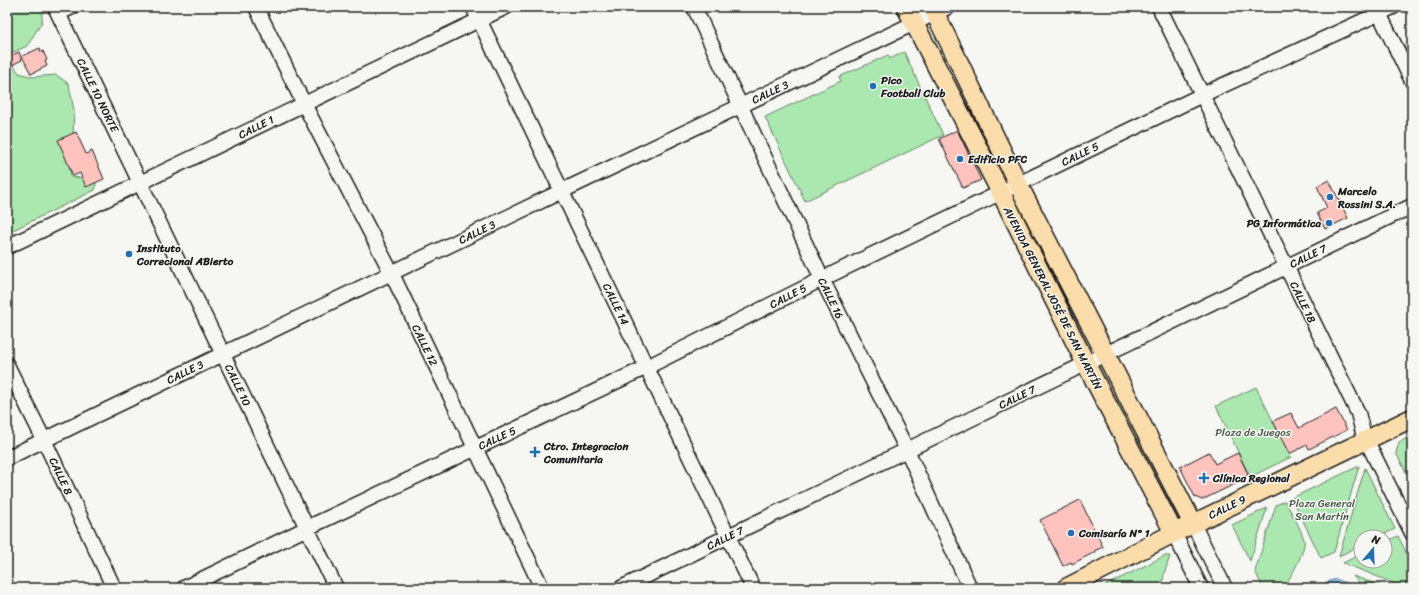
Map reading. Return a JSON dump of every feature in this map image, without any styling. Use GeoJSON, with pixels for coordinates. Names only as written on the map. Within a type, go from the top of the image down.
{"type":"FeatureCollection","features":[{"type":"Feature","properties":{"kind":"main road","name":"AVENIDA GENERAL JOSÉ DE SAN MARTÍN"},"geometry":{"type":"LineString","coordinates":[[906,7],[1086,364],[1174,533]]}},
{"type":"Feature","properties":{"kind":"main road","name":"AVENIDA GENERAL JOSÉ DE SAN MARTÍN"},"geometry":{"type":"LineString","coordinates":[[939,9],[1018,184],[1193,524]]}},
{"type":"Feature","properties":{"kind":"main road","name":"CALLE 9"},"geometry":{"type":"LineString","coordinates":[[1066,588],[1174,533],[1412,418]]}},
{"type":"Feature","properties":{"kind":"street"},"geometry":{"type":"LineString","coordinates":[[57,10],[72,7]]}},
{"type":"Feature","properties":{"kind":"street","name":"CALLE 12"},"geometry":{"type":"LineString","coordinates":[[256,7],[304,104],[392,274],[542,588]]}},
{"type":"Feature","properties":{"kind":"street","name":"CALLE 1"},"geometry":{"type":"LineString","coordinates":[[7,247],[304,104],[476,13],[506,7]]}},
{"type":"Feature","properties":{"kind":"street","name":"CALLE 16"},"geometry":{"type":"LineString","coordinates":[[694,7],[822,279],[907,450],[970,588]]}},
{"type":"Feature","properties":{"kind":"street","name":"CALLE 18"},"geometry":{"type":"LineString","coordinates":[[1159,7],[1358,413],[1366,440],[1412,533]]}},
{"type":"Feature","properties":{"kind":"street","name":"CALLE 5"},"geometry":{"type":"LineString","coordinates":[[184,588],[647,367],[822,279],[1378,10],[1393,7]]}},
{"type":"Feature","properties":{"kind":"street","name":"CALLE 3"},"geometry":{"type":"LineString","coordinates":[[7,458],[562,191],[914,24],[939,9]]}},
{"type":"Feature","properties":{"kind":"street","name":"CALLE 10 NORTE"},"geometry":{"type":"LineString","coordinates":[[57,10],[140,183]]}},
{"type":"Feature","properties":{"kind":"street"},"geometry":{"type":"LineString","coordinates":[[1378,10],[1412,80]]}},
{"type":"Feature","properties":{"kind":"street","name":"CALLE 14"},"geometry":{"type":"LineString","coordinates":[[476,13],[753,588]]}},
{"type":"Feature","properties":{"kind":"street","name":"CALLE 10"},"geometry":{"type":"LineString","coordinates":[[140,183],[336,588]]}},
{"type":"Feature","properties":{"kind":"street","name":"CALLE 7"},"geometry":{"type":"LineString","coordinates":[[621,588],[1412,206]]}},
{"type":"Feature","properties":{"kind":"street","name":"CALLE 8"},"geometry":{"type":"LineString","coordinates":[[7,365],[114,588]]}},
{"type":"Feature","properties":{"kind":"street","name":"AVENIDA GENERAL JOSÉ DE SAN MARTÍN"},"geometry":{"type":"LineString","coordinates":[[1193,524],[1225,588]]}},
{"type":"Feature","properties":{"kind":"street","name":"AVENIDA GENERAL JOSÉ DE SAN MARTÍN"},"geometry":{"type":"LineString","coordinates":[[1174,533],[1201,588]]}},
{"type":"Feature","properties":{"kind":"green space"},"geometry":{"type":"Polygon","coordinates":[[[7,7],[41,7],[42,22],[27,46],[7,55],[7,7]]]}},
{"type":"Feature","properties":{"kind":"green space"},"geometry":{"type":"Polygon","coordinates":[[[904,52],[943,135],[805,201],[765,117],[841,81],[839,77],[888,55],[890,59],[904,52]]]}},
{"type":"Feature","properties":{"kind":"green space"},"geometry":{"type":"Polygon","coordinates":[[[7,64],[13,65],[19,73],[33,77],[56,75],[69,84],[74,111],[73,134],[68,155],[71,177],[90,179],[96,183],[95,190],[7,233],[7,64]]]}},
{"type":"Feature","properties":{"kind":"green space","name":"Plaza de Juegos"},"geometry":{"type":"Polygon","coordinates":[[[1256,387],[1291,457],[1250,477],[1216,406],[1256,387]]]}},
{"type":"Feature","properties":{"kind":"green space"},"geometry":{"type":"Polygon","coordinates":[[[1412,436],[1412,472],[1407,474],[1396,453],[1399,442],[1412,436]]]}},
{"type":"Feature","properties":{"kind":"green space","name":"Plaza General San Martín"},"geometry":{"type":"Polygon","coordinates":[[[1359,466],[1334,552],[1321,558],[1292,498],[1359,466]]]}},
{"type":"Feature","properties":{"kind":"green space","name":"Plaza General San Martín"},"geometry":{"type":"Polygon","coordinates":[[[1365,468],[1395,529],[1353,529],[1353,549],[1339,556],[1365,468]]]}},
{"type":"Feature","properties":{"kind":"green space","name":"Plaza General San Martín"},"geometry":{"type":"Polygon","coordinates":[[[1285,501],[1303,535],[1303,551],[1290,578],[1283,588],[1263,588],[1255,571],[1276,505],[1285,501]]]}},
{"type":"Feature","properties":{"kind":"green space","name":"Plaza General San Martín"},"geometry":{"type":"Polygon","coordinates":[[[1267,508],[1250,561],[1232,525],[1267,508]]]}},
{"type":"Feature","properties":{"kind":"green space","name":"Plaza General San Martín"},"geometry":{"type":"Polygon","coordinates":[[[1398,536],[1412,564],[1412,588],[1406,588],[1358,569],[1393,569],[1393,538],[1398,536]]]}},
{"type":"Feature","properties":{"kind":"green space"},"geometry":{"type":"Polygon","coordinates":[[[1164,556],[1170,556],[1164,574],[1162,588],[1101,588],[1164,556]]]}},
{"type":"Feature","properties":{"kind":"green space","name":"Plaza General San Martín"},"geometry":{"type":"Polygon","coordinates":[[[1353,558],[1353,567],[1343,563],[1353,558]]]}},
{"type":"Feature","properties":{"kind":"green space"},"geometry":{"type":"Polygon","coordinates":[[[1353,576],[1387,588],[1362,588],[1353,576]]]}},
{"type":"Feature","properties":{"kind":"water"},"geometry":{"type":"Polygon","coordinates":[[[1336,579],[1346,583],[1350,588],[1321,588],[1326,582],[1336,579]]]}},
{"type":"Feature","properties":{"kind":"building"},"geometry":{"type":"Polygon","coordinates":[[[40,48],[47,60],[45,61],[47,66],[31,74],[22,56],[40,48]]]}},
{"type":"Feature","properties":{"kind":"building"},"geometry":{"type":"Polygon","coordinates":[[[19,52],[22,60],[12,65],[8,57],[19,52]]]}},
{"type":"Feature","properties":{"kind":"building","name":"Edificio PFC"},"geometry":{"type":"Polygon","coordinates":[[[957,130],[981,180],[963,188],[939,139],[957,130]]]}},
{"type":"Feature","properties":{"kind":"building"},"geometry":{"type":"Polygon","coordinates":[[[76,132],[86,154],[92,151],[104,179],[86,187],[80,173],[73,176],[58,140],[76,132]]]}},
{"type":"Feature","properties":{"kind":"building","name":"Marcelo Rossini S.A."},"geometry":{"type":"Polygon","coordinates":[[[1329,180],[1348,218],[1325,229],[1317,213],[1327,208],[1317,186],[1329,180]]]}},
{"type":"Feature","properties":{"kind":"building"},"geometry":{"type":"Polygon","coordinates":[[[1336,409],[1347,430],[1309,449],[1307,445],[1289,454],[1273,421],[1291,413],[1299,428],[1336,409]]]}},
{"type":"Feature","properties":{"kind":"building","name":"Clínica Regional"},"geometry":{"type":"Polygon","coordinates":[[[1209,452],[1215,464],[1238,453],[1248,474],[1243,480],[1202,500],[1195,497],[1180,467],[1209,452]]]}},
{"type":"Feature","properties":{"kind":"building"},"geometry":{"type":"Polygon","coordinates":[[[1080,500],[1103,547],[1072,564],[1071,562],[1063,566],[1040,520],[1080,500]]]}},
{"type":"Feature","properties":{"kind":"place","name":"Pico Football Club"},"geometry":{"type":"Point","coordinates":[873,86]}},
{"type":"Feature","properties":{"kind":"place","name":"Edificio PFC"},"geometry":{"type":"Point","coordinates":[960,159]}},
{"type":"Feature","properties":{"kind":"place","name":"Marcelo Rossini S.A."},"geometry":{"type":"Point","coordinates":[1330,197]}},
{"type":"Feature","properties":{"kind":"place","name":"PG Informática"},"geometry":{"type":"Point","coordinates":[1329,223]}},
{"type":"Feature","properties":{"kind":"place","name":"Instituto Correcional ABierto"},"geometry":{"type":"Point","coordinates":[129,254]}},
{"type":"Feature","properties":{"kind":"place","name":"Ctro. Integracion Comunitaria"},"geometry":{"type":"Point","coordinates":[535,452]}},
{"type":"Feature","properties":{"kind":"place","name":"Clínica Regional"},"geometry":{"type":"Point","coordinates":[1204,478]}},
{"type":"Feature","properties":{"kind":"place","name":"Comisaría N° 1"},"geometry":{"type":"Point","coordinates":[1071,533]}}]}
